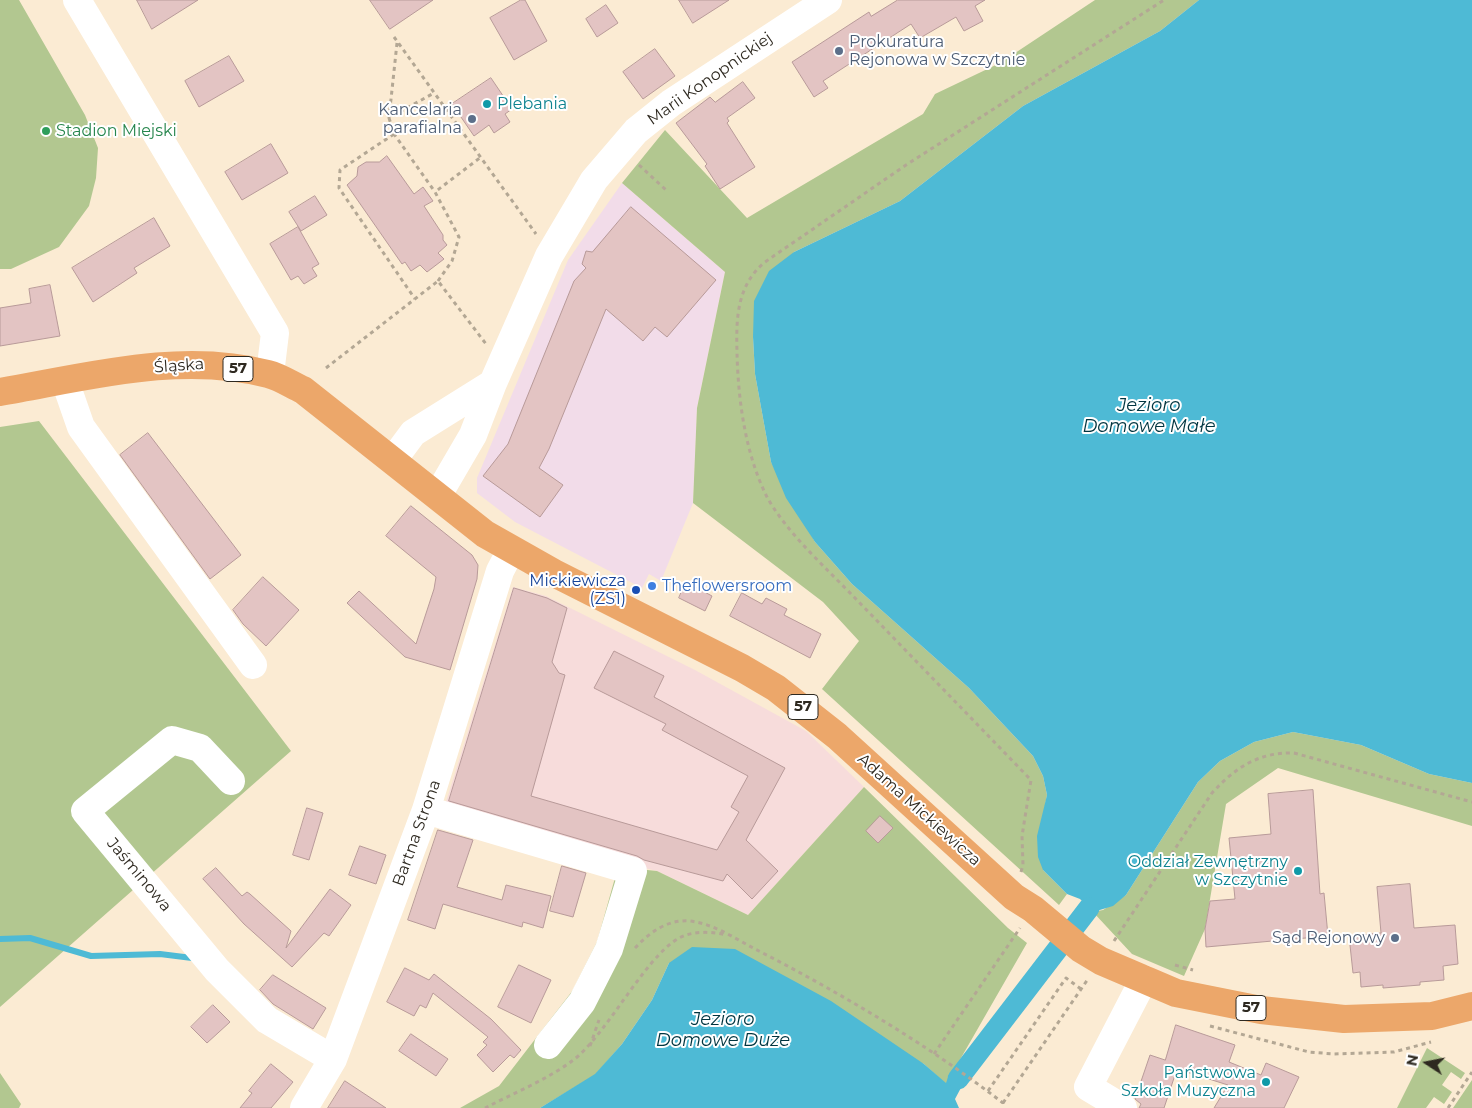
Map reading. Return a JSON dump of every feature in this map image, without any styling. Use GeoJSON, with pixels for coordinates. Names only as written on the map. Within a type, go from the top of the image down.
{"type":"FeatureCollection","features":[{"type":"Feature","properties":{"kind":"main road","name":"Śląska"},"geometry":{"type":"LineString","coordinates":[[0,392],[144,368],[212,364],[270,374],[303,390],[438,495]]}},
{"type":"Feature","properties":{"kind":"main road","name":"Adama Mickiewicza"},"geometry":{"type":"LineString","coordinates":[[438,495],[485,534],[511,550],[620,608],[742,668],[776,688],[837,736],[1014,896],[1030,923],[1100,952],[1144,979],[1176,994],[1260,1010],[1344,1019],[1432,1016],[1472,1006]]}},
{"type":"Feature","properties":{"kind":"street"},"geometry":{"type":"LineString","coordinates":[[77,0],[274,332],[270,374]]}},
{"type":"Feature","properties":{"kind":"street","name":"Marii Konopnickiej"},"geometry":{"type":"LineString","coordinates":[[438,495],[473,435],[493,383],[549,256],[594,180],[636,131],[671,103],[828,0]]}},
{"type":"Feature","properties":{"kind":"street"},"geometry":{"type":"LineString","coordinates":[[65,381],[81,427],[253,665]]}},
{"type":"Feature","properties":{"kind":"street"},"geometry":{"type":"LineString","coordinates":[[393,460],[413,433],[493,383]]}},
{"type":"Feature","properties":{"kind":"street","name":"Bartna Strona"},"geometry":{"type":"LineString","coordinates":[[304,1108],[333,1059],[426,810],[500,571],[511,550]]}},
{"type":"Feature","properties":{"kind":"street","name":"Jaśminowa"},"geometry":{"type":"LineString","coordinates":[[231,782],[200,748],[172,740],[85,810],[217,970],[267,1020],[333,1059]]}},
{"type":"Feature","properties":{"kind":"street"},"geometry":{"type":"LineString","coordinates":[[426,810],[633,871],[609,949],[582,1002],[548,1045]]}},
{"type":"Feature","properties":{"kind":"street"},"geometry":{"type":"LineString","coordinates":[[1123,1108],[1088,1087],[1144,979]]}},
{"type":"Feature","properties":{"kind":"path"},"geometry":{"type":"LineString","coordinates":[[1019,880],[1023,865],[1022,836],[1031,780],[780,518],[767,496],[754,467],[743,420],[736,325],[739,306],[745,286],[757,268],[765,262],[914,159],[1164,0]]}},
{"type":"Feature","properties":{"kind":"path"},"geometry":{"type":"LineString","coordinates":[[394,37],[540,238]]}},
{"type":"Feature","properties":{"kind":"path"},"geometry":{"type":"LineString","coordinates":[[326,368],[438,281],[452,261],[459,237],[435,192],[394,134],[389,118],[397,42]]}},
{"type":"Feature","properties":{"kind":"path"},"geometry":{"type":"LineString","coordinates":[[389,118],[434,93]]}},
{"type":"Feature","properties":{"kind":"path"},"geometry":{"type":"LineString","coordinates":[[394,134],[340,170],[339,188],[415,299]]}},
{"type":"Feature","properties":{"kind":"path"},"geometry":{"type":"LineString","coordinates":[[435,192],[481,157]]}},
{"type":"Feature","properties":{"kind":"path"},"geometry":{"type":"LineString","coordinates":[[637,163],[666,190]]}},
{"type":"Feature","properties":{"kind":"path"},"geometry":{"type":"LineString","coordinates":[[438,281],[491,350]]}},
{"type":"Feature","properties":{"kind":"path"},"geometry":{"type":"LineString","coordinates":[[1003,1108],[1003,1103],[1081,989],[1100,952],[1111,945],[1212,793],[1227,776],[1260,756],[1294,753],[1472,802]]}},
{"type":"Feature","properties":{"kind":"path"},"geometry":{"type":"LineString","coordinates":[[633,950],[645,937],[667,923],[689,921],[712,926],[792,968],[934,1054],[1003,1103]]}},
{"type":"Feature","properties":{"kind":"path"},"geometry":{"type":"LineString","coordinates":[[934,1054],[1030,923]]}},
{"type":"Feature","properties":{"kind":"path"},"geometry":{"type":"LineString","coordinates":[[485,1108],[572,1062],[590,1046],[666,947],[685,935],[712,932],[730,936]]}},
{"type":"Feature","properties":{"kind":"path"},"geometry":{"type":"LineString","coordinates":[[1169,963],[1195,971]]}},
{"type":"Feature","properties":{"kind":"path"},"geometry":{"type":"LineString","coordinates":[[986,1090],[1066,978],[1081,989]]}},
{"type":"Feature","properties":{"kind":"path"},"geometry":{"type":"LineString","coordinates":[[590,1046],[603,1011]]}},
{"type":"Feature","properties":{"kind":"path"},"geometry":{"type":"LineString","coordinates":[[1448,1108],[1472,1072]]}},
{"type":"Feature","properties":{"kind":"shaded area"},"geometry":{"type":"Polygon","coordinates":[[[622,183],[725,272],[697,408],[693,503],[661,581],[649,574],[642,588],[515,522],[477,493],[477,478],[568,260],[622,183]]]}},
{"type":"Feature","properties":{"kind":"shaded area"},"geometry":{"type":"Polygon","coordinates":[[[513,587],[546,596],[695,670],[806,731],[864,787],[748,915],[657,871],[441,818],[513,587]]]}},
{"type":"Feature","properties":{"kind":"green space","name":"Stadion Miejski"},"geometry":{"type":"Polygon","coordinates":[[[0,0],[19,0],[85,115],[98,148],[96,178],[89,206],[59,247],[11,269],[0,269],[0,0]]]}},
{"type":"Feature","properties":{"kind":"green space"},"geometry":{"type":"Polygon","coordinates":[[[1095,0],[1199,0],[1160,31],[1023,106],[900,201],[794,252],[753,337],[755,374],[771,462],[815,542],[852,584],[969,688],[1033,756],[1043,776],[1047,795],[1044,811],[1043,870],[1067,894],[1059,905],[822,689],[859,641],[823,602],[693,503],[697,408],[725,272],[622,183],[665,130],[747,218],[923,114],[935,94],[1000,63],[1095,0]]]}},
{"type":"Feature","properties":{"kind":"green space"},"geometry":{"type":"Polygon","coordinates":[[[39,421],[291,751],[0,1007],[0,427],[39,421]]]}},
{"type":"Feature","properties":{"kind":"green space"},"geometry":{"type":"Polygon","coordinates":[[[1293,732],[1361,745],[1429,774],[1472,783],[1472,826],[1278,768],[1226,804],[1205,929],[1184,976],[1132,954],[1093,912],[1103,910],[1126,895],[1198,782],[1220,761],[1254,742],[1293,732]]]}},
{"type":"Feature","properties":{"kind":"green space"},"geometry":{"type":"Polygon","coordinates":[[[864,787],[1008,928],[1027,943],[946,1084],[924,1064],[669,963],[652,1000],[622,1044],[595,1075],[540,1108],[460,1108],[499,1086],[573,990],[597,942],[618,867],[657,871],[748,915],[864,787]]]}},
{"type":"Feature","properties":{"kind":"green space"},"geometry":{"type":"Polygon","coordinates":[[[1427,1048],[1465,1073],[1461,1079],[1451,1072],[1442,1085],[1452,1092],[1444,1104],[1434,1097],[1426,1108],[1397,1108],[1427,1048]]]}},
{"type":"Feature","properties":{"kind":"green space"},"geometry":{"type":"Polygon","coordinates":[[[0,1073],[21,1104],[19,1108],[0,1108],[0,1073]]]}},
{"type":"Feature","properties":{"kind":"green space"},"geometry":{"type":"Polygon","coordinates":[[[1472,1080],[1472,1108],[1453,1108],[1472,1080]]]}},
{"type":"Feature","properties":{"kind":"water","name":"Jezioro Domowe Małe"},"geometry":{"type":"Polygon","coordinates":[[[1199,0],[1472,0],[1472,783],[1429,774],[1361,745],[1293,732],[1254,742],[1220,761],[1198,782],[1126,895],[1113,906],[1093,912],[1080,899],[1067,894],[1043,870],[1038,857],[1037,836],[1047,795],[1043,776],[1033,756],[969,688],[852,584],[815,542],[786,498],[771,462],[755,374],[754,301],[769,271],[794,252],[900,201],[1023,106],[1160,31],[1199,0]]]}},
{"type":"Feature","properties":{"kind":"water","name":"Jezioro Domowe Duże"},"geometry":{"type":"Polygon","coordinates":[[[692,947],[735,949],[831,1001],[924,1064],[946,1083],[949,1075],[963,1084],[955,1099],[959,1108],[540,1108],[595,1074],[622,1044],[652,1000],[669,963],[692,947]]]}},
{"type":"Feature","properties":{"kind":"building"},"geometry":{"type":"Polygon","coordinates":[[[137,0],[198,0],[152,29],[137,0]]]}},
{"type":"Feature","properties":{"kind":"building"},"geometry":{"type":"Polygon","coordinates":[[[370,0],[433,0],[390,29],[370,0]]]}},
{"type":"Feature","properties":{"kind":"building"},"geometry":{"type":"Polygon","coordinates":[[[521,0],[525,0],[547,41],[514,60],[490,18],[521,0]]]}},
{"type":"Feature","properties":{"kind":"building"},"geometry":{"type":"Polygon","coordinates":[[[679,0],[729,0],[693,23],[679,0]]]}},
{"type":"Feature","properties":{"kind":"building"},"geometry":{"type":"Polygon","coordinates":[[[898,0],[985,0],[975,6],[983,21],[964,31],[956,17],[920,38],[911,24],[823,81],[828,88],[814,97],[792,62],[869,12],[871,16],[898,0]]]}},
{"type":"Feature","properties":{"kind":"building"},"geometry":{"type":"Polygon","coordinates":[[[606,5],[618,23],[597,37],[586,19],[606,5]]]}},
{"type":"Feature","properties":{"kind":"building"},"geometry":{"type":"Polygon","coordinates":[[[655,49],[675,76],[643,99],[623,72],[655,49]]]}},
{"type":"Feature","properties":{"kind":"building"},"geometry":{"type":"Polygon","coordinates":[[[229,56],[244,81],[199,107],[185,81],[229,56]]]}},
{"type":"Feature","properties":{"kind":"building","name":"Plebania"},"geometry":{"type":"Polygon","coordinates":[[[491,78],[512,109],[505,114],[510,122],[494,133],[489,125],[474,136],[452,104],[491,78]]]}},
{"type":"Feature","properties":{"kind":"building"},"geometry":{"type":"Polygon","coordinates":[[[743,82],[755,98],[727,118],[729,121],[727,123],[755,167],[720,189],[705,166],[707,164],[676,123],[710,97],[715,102],[743,82]]]}},
{"type":"Feature","properties":{"kind":"building"},"geometry":{"type":"Polygon","coordinates":[[[271,144],[288,173],[242,200],[225,172],[271,144]]]}},
{"type":"Feature","properties":{"kind":"building"},"geometry":{"type":"Polygon","coordinates":[[[387,156],[414,194],[423,187],[433,201],[424,206],[443,235],[443,240],[447,245],[438,253],[444,259],[427,272],[420,265],[411,271],[405,262],[402,264],[347,185],[357,176],[358,167],[366,162],[379,162],[387,156]]]}},
{"type":"Feature","properties":{"kind":"building"},"geometry":{"type":"Polygon","coordinates":[[[315,196],[327,215],[301,231],[289,212],[315,196]]]}},
{"type":"Feature","properties":{"kind":"building"},"geometry":{"type":"Polygon","coordinates":[[[631,207],[716,280],[667,337],[655,327],[643,341],[606,309],[549,449],[539,468],[563,485],[540,517],[483,476],[508,444],[574,281],[586,268],[582,264],[586,251],[592,252],[631,207]]]}},
{"type":"Feature","properties":{"kind":"building"},"geometry":{"type":"Polygon","coordinates":[[[154,218],[170,246],[134,268],[137,273],[93,302],[72,268],[154,218]]]}},
{"type":"Feature","properties":{"kind":"building"},"geometry":{"type":"Polygon","coordinates":[[[298,227],[319,264],[312,268],[317,276],[304,284],[298,276],[291,280],[270,244],[298,227]]]}},
{"type":"Feature","properties":{"kind":"building"},"geometry":{"type":"Polygon","coordinates":[[[50,285],[60,336],[0,346],[0,308],[31,303],[29,289],[50,285]]]}},
{"type":"Feature","properties":{"kind":"building"},"geometry":{"type":"Polygon","coordinates":[[[148,433],[241,555],[210,579],[120,455],[148,433]]]}},
{"type":"Feature","properties":{"kind":"building"},"geometry":{"type":"Polygon","coordinates":[[[411,506],[472,555],[478,565],[477,579],[450,670],[405,657],[347,603],[359,591],[416,644],[434,589],[436,577],[386,536],[411,506]]]}},
{"type":"Feature","properties":{"kind":"building"},"geometry":{"type":"Polygon","coordinates":[[[263,577],[299,610],[266,646],[243,624],[233,610],[263,577]]]}},
{"type":"Feature","properties":{"kind":"building"},"geometry":{"type":"Polygon","coordinates":[[[686,582],[712,596],[705,611],[679,598],[686,582]]]}},
{"type":"Feature","properties":{"kind":"building"},"geometry":{"type":"Polygon","coordinates":[[[514,588],[547,598],[567,608],[552,662],[559,673],[565,675],[531,796],[717,850],[739,812],[731,807],[748,776],[662,730],[666,724],[594,688],[614,651],[664,676],[654,697],[785,768],[746,840],[778,871],[752,899],[727,874],[723,881],[644,860],[637,856],[449,801],[514,588]]]}},
{"type":"Feature","properties":{"kind":"building"},"geometry":{"type":"Polygon","coordinates":[[[742,593],[762,604],[766,598],[787,609],[784,615],[821,634],[810,658],[730,616],[742,593]]]}},
{"type":"Feature","properties":{"kind":"building"},"geometry":{"type":"Polygon","coordinates":[[[1313,790],[1320,894],[1324,893],[1328,936],[1206,947],[1205,929],[1210,901],[1235,899],[1229,838],[1271,834],[1268,794],[1313,790]]]}},
{"type":"Feature","properties":{"kind":"building"},"geometry":{"type":"Polygon","coordinates":[[[307,808],[323,813],[309,860],[293,855],[307,808]]]}},
{"type":"Feature","properties":{"kind":"building"},"geometry":{"type":"Polygon","coordinates":[[[880,816],[893,828],[878,843],[866,831],[880,816]]]}},
{"type":"Feature","properties":{"kind":"building"},"geometry":{"type":"Polygon","coordinates":[[[438,830],[473,840],[457,887],[502,900],[506,885],[551,896],[543,928],[523,922],[522,927],[443,904],[435,929],[408,920],[438,830]]]}},
{"type":"Feature","properties":{"kind":"building"},"geometry":{"type":"Polygon","coordinates":[[[360,846],[386,855],[376,884],[349,875],[360,846]]]}},
{"type":"Feature","properties":{"kind":"building"},"geometry":{"type":"Polygon","coordinates":[[[562,866],[586,873],[573,917],[550,911],[562,866]]]}},
{"type":"Feature","properties":{"kind":"building"},"geometry":{"type":"Polygon","coordinates":[[[216,868],[242,896],[247,892],[250,894],[291,931],[286,948],[330,889],[351,905],[329,936],[324,933],[292,967],[244,924],[203,879],[216,868]]]}},
{"type":"Feature","properties":{"kind":"building","name":"Sąd Rejonowy"},"geometry":{"type":"Polygon","coordinates":[[[1410,884],[1414,928],[1455,925],[1458,964],[1443,966],[1444,980],[1420,982],[1420,985],[1383,988],[1383,985],[1361,987],[1360,972],[1353,973],[1349,936],[1381,933],[1377,887],[1410,884]]]}},
{"type":"Feature","properties":{"kind":"building"},"geometry":{"type":"Polygon","coordinates":[[[519,965],[551,980],[531,1023],[498,1007],[519,965]]]}},
{"type":"Feature","properties":{"kind":"building"},"geometry":{"type":"Polygon","coordinates":[[[405,968],[429,980],[434,974],[491,1019],[521,1050],[514,1058],[510,1055],[493,1072],[477,1055],[487,1045],[483,1042],[488,1037],[433,993],[426,1008],[420,1005],[414,1016],[387,1002],[405,968]]]}},
{"type":"Feature","properties":{"kind":"building"},"geometry":{"type":"Polygon","coordinates":[[[273,975],[326,1008],[313,1029],[273,1004],[260,990],[273,975]]]}},
{"type":"Feature","properties":{"kind":"building"},"geometry":{"type":"Polygon","coordinates":[[[213,1005],[230,1022],[207,1043],[191,1027],[213,1005]]]}},
{"type":"Feature","properties":{"kind":"building"},"geometry":{"type":"Polygon","coordinates":[[[1176,1025],[1235,1045],[1229,1062],[1261,1075],[1266,1063],[1299,1077],[1284,1108],[1214,1108],[1228,1085],[1177,1069],[1164,1108],[1139,1108],[1141,1104],[1135,1099],[1150,1055],[1165,1060],[1176,1025]]]}},
{"type":"Feature","properties":{"kind":"building"},"geometry":{"type":"Polygon","coordinates":[[[411,1034],[448,1059],[436,1076],[399,1051],[411,1034]]]}},
{"type":"Feature","properties":{"kind":"building"},"geometry":{"type":"Polygon","coordinates":[[[271,1064],[293,1082],[271,1108],[240,1108],[252,1093],[249,1091],[271,1064]]]}},
{"type":"Feature","properties":{"kind":"building"},"geometry":{"type":"Polygon","coordinates":[[[345,1081],[386,1108],[328,1108],[345,1081]]]}},
{"type":"Feature","properties":{"kind":"waterway"},"geometry":{"type":"LineString","coordinates":[[958,1079],[1089,908]]}},
{"type":"Feature","properties":{"kind":"waterway"},"geometry":{"type":"LineString","coordinates":[[0,939],[30,938],[91,956],[160,954],[192,958]]}},
{"type":"Feature","properties":{"kind":"place","name":"Prokuratura Rejonowa w Szczytnie"},"geometry":{"type":"Point","coordinates":[839,51]}},
{"type":"Feature","properties":{"kind":"place","name":"Plebania"},"geometry":{"type":"Point","coordinates":[487,104]}},
{"type":"Feature","properties":{"kind":"place","name":"Kancelaria parafialna"},"geometry":{"type":"Point","coordinates":[472,119]}},
{"type":"Feature","properties":{"kind":"place","name":"Stadion Miejski"},"geometry":{"type":"Point","coordinates":[46,131]}},
{"type":"Feature","properties":{"kind":"place","name":"Theflowersroom"},"geometry":{"type":"Point","coordinates":[652,586]}},
{"type":"Feature","properties":{"kind":"place","name":"Mickiewicza (ZS1)"},"geometry":{"type":"Point","coordinates":[636,590]}},
{"type":"Feature","properties":{"kind":"place","name":"Oddział Zewnętrzny w Szczytnie"},"geometry":{"type":"Point","coordinates":[1298,871]}},
{"type":"Feature","properties":{"kind":"place","name":"Sąd Rejonowy"},"geometry":{"type":"Point","coordinates":[1395,938]}},
{"type":"Feature","properties":{"kind":"place","name":"Państwowa Szkoła Muzyczna"},"geometry":{"type":"Point","coordinates":[1266,1082]}}]}
